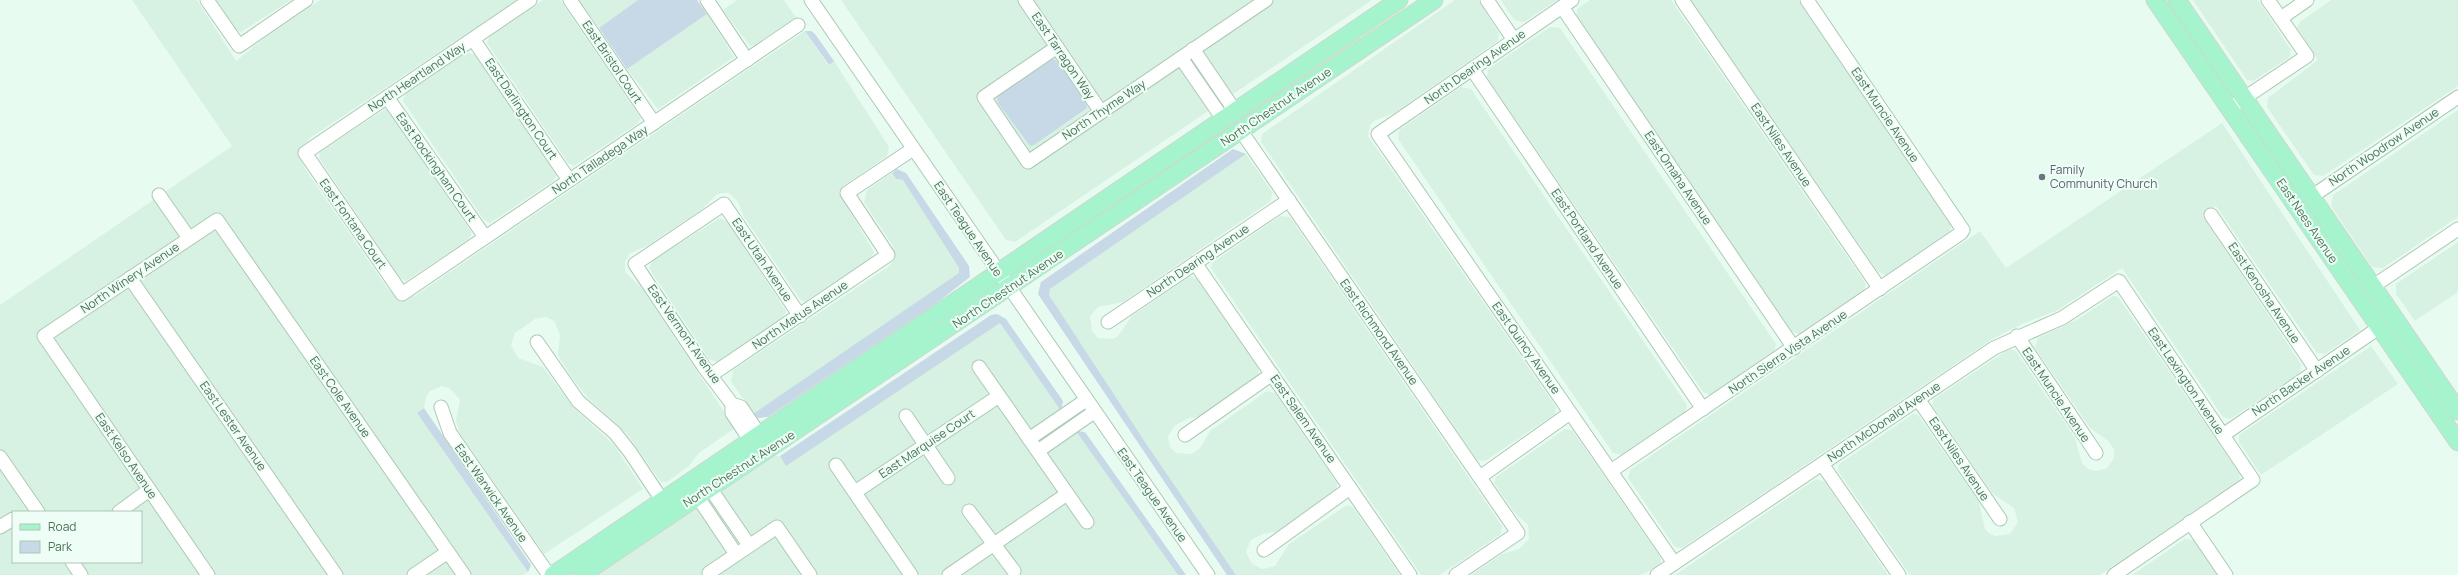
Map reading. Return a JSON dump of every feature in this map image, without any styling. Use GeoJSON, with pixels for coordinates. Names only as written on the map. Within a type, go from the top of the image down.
{"type":"FeatureCollection","features":[{"type":"Feature","properties":{"kind":"main road","name":"North Chestnut Avenue"},"geometry":{"type":"LineString","coordinates":[[553,575],[1398,0]]}},
{"type":"Feature","properties":{"kind":"main road","name":"North Chestnut Avenue"},"geometry":{"type":"LineString","coordinates":[[580,575],[1009,288],[1434,0]]}},
{"type":"Feature","properties":{"kind":"main road","name":"East Nees Avenue"},"geometry":{"type":"LineString","coordinates":[[2155,0],[2458,442]]}},
{"type":"Feature","properties":{"kind":"main road","name":"East Nees Avenue"},"geometry":{"type":"LineString","coordinates":[[2177,0],[2458,411]]}},
{"type":"Feature","properties":{"kind":"main road"},"geometry":{"type":"LineString","coordinates":[[1241,131],[1241,119],[1302,78],[1346,36]]}},
{"type":"Feature","properties":{"kind":"main road"},"geometry":{"type":"LineString","coordinates":[[2380,328],[2390,329],[2406,350],[2418,352]]}},
{"type":"Feature","properties":{"kind":"main road"},"geometry":{"type":"LineString","coordinates":[[703,492],[712,479],[756,448],[761,438],[754,437]]}},
{"type":"Feature","properties":{"kind":"street"},"geometry":{"type":"LineString","coordinates":[[207,0],[239,46],[306,0]]}},
{"type":"Feature","properties":{"kind":"street","name":"North Heartland Way"},"geometry":{"type":"LineString","coordinates":[[305,153],[530,0]]}},
{"type":"Feature","properties":{"kind":"street","name":"East Bristol Court"},"geometry":{"type":"LineString","coordinates":[[570,0],[654,123]]}},
{"type":"Feature","properties":{"kind":"street","name":"East Teague Avenue"},"geometry":{"type":"LineString","coordinates":[[812,0],[1094,412],[1208,575]]}},
{"type":"Feature","properties":{"kind":"street","name":"East Tarragon Way"},"geometry":{"type":"LineString","coordinates":[[1025,0],[1101,112]]}},
{"type":"Feature","properties":{"kind":"street","name":"North Thyme Way"},"geometry":{"type":"LineString","coordinates":[[1057,47],[984,97],[1028,162],[1266,0]]}},
{"type":"Feature","properties":{"kind":"street"},"geometry":{"type":"LineString","coordinates":[[1488,0],[1514,40]]}},
{"type":"Feature","properties":{"kind":"street","name":"East Niles Avenue"},"geometry":{"type":"LineString","coordinates":[[1682,0],[1880,289]]}},
{"type":"Feature","properties":{"kind":"street","name":"East Muncie Avenue"},"geometry":{"type":"LineString","coordinates":[[1807,0],[1963,230]]}},
{"type":"Feature","properties":{"kind":"street"},"geometry":{"type":"LineString","coordinates":[[2229,108],[2307,56],[2268,0]]}},
{"type":"Feature","properties":{"kind":"street"},"geometry":{"type":"LineString","coordinates":[[2281,18],[2307,0]]}},
{"type":"Feature","properties":{"kind":"street"},"geometry":{"type":"LineString","coordinates":[[709,1],[747,60]]}},
{"type":"Feature","properties":{"kind":"street","name":"North Dearing Avenue"},"geometry":{"type":"LineString","coordinates":[[1378,134],[1567,4]]}},
{"type":"Feature","properties":{"kind":"street","name":"East Omaha Avenue"},"geometry":{"type":"LineString","coordinates":[[1567,4],[1794,348]]}},
{"type":"Feature","properties":{"kind":"street","name":"North Talladega Way"},"geometry":{"type":"LineString","coordinates":[[402,294],[798,25]]}},
{"type":"Feature","properties":{"kind":"street","name":"East Darlington Court"},"geometry":{"type":"LineString","coordinates":[[473,39],[569,180]]}},
{"type":"Feature","properties":{"kind":"street"},"geometry":{"type":"LineString","coordinates":[[1193,50],[1218,85],[1229,115]]}},
{"type":"Feature","properties":{"kind":"street"},"geometry":{"type":"LineString","coordinates":[[1181,58],[1206,94],[1229,115]]}},
{"type":"Feature","properties":{"kind":"street","name":"East Portland Avenue"},"geometry":{"type":"LineString","coordinates":[[1472,69],[1702,409]]}},
{"type":"Feature","properties":{"kind":"street"},"geometry":{"type":"LineString","coordinates":[[1206,94],[1218,85]]}},
{"type":"Feature","properties":{"kind":"street","name":"East Rockingham Court"},"geometry":{"type":"LineString","coordinates":[[387,97],[485,237]]}},
{"type":"Feature","properties":{"kind":"street","name":"North Woodrow Avenue"},"geometry":{"type":"LineString","coordinates":[[2311,197],[2458,97]]}},
{"type":"Feature","properties":{"kind":"street","name":"East Richmond Avenue"},"geometry":{"type":"LineString","coordinates":[[1241,131],[1518,533],[1456,575]]}},
{"type":"Feature","properties":{"kind":"street","name":"East Quincy Avenue"},"geometry":{"type":"LineString","coordinates":[[1378,134],[1674,563]]}},
{"type":"Feature","properties":{"kind":"street","name":"North Matus Avenue"},"geometry":{"type":"LineString","coordinates":[[711,375],[888,255],[847,193],[914,148]]}},
{"type":"Feature","properties":{"kind":"street","name":"East Fontana Court"},"geometry":{"type":"LineString","coordinates":[[305,153],[402,294]]}},
{"type":"Feature","properties":{"kind":"street"},"geometry":{"type":"LineString","coordinates":[[159,195],[189,238]]}},
{"type":"Feature","properties":{"kind":"street","name":"North Dearing Avenue"},"geometry":{"type":"LineString","coordinates":[[1108,322],[1289,200]]}},
{"type":"Feature","properties":{"kind":"street","name":"East Vermont Avenue"},"geometry":{"type":"LineString","coordinates":[[724,204],[635,264],[732,404],[741,407],[754,437]]}},
{"type":"Feature","properties":{"kind":"street","name":"East Utah Avenue"},"geometry":{"type":"LineString","coordinates":[[724,204],[800,316]]}},
{"type":"Feature","properties":{"kind":"street","name":"East Kenosha Avenue"},"geometry":{"type":"LineString","coordinates":[[2211,215],[2317,371]]}},
{"type":"Feature","properties":{"kind":"street","name":"North Winery Avenue"},"geometry":{"type":"LineString","coordinates":[[44,336],[217,220]]}},
{"type":"Feature","properties":{"kind":"street","name":"East Cole Avenue"},"geometry":{"type":"LineString","coordinates":[[217,220],[464,575]]}},
{"type":"Feature","properties":{"kind":"street"},"geometry":{"type":"LineString","coordinates":[[2372,287],[2458,229]]}},
{"type":"Feature","properties":{"kind":"street","name":"North Sierra Vista Avenue"},"geometry":{"type":"LineString","coordinates":[[1611,471],[1794,348],[1961,233],[1963,230]]}},
{"type":"Feature","properties":{"kind":"street","name":"East Salem Avenue"},"geometry":{"type":"LineString","coordinates":[[1195,263],[1410,575]]}},
{"type":"Feature","properties":{"kind":"street","name":"East Lester Avenue"},"geometry":{"type":"LineString","coordinates":[[130,278],[336,575]]}},
{"type":"Feature","properties":{"kind":"street","name":"North McDonald Avenue"},"geometry":{"type":"LineString","coordinates":[[1657,575],[1994,348],[2016,336],[2062,318],[2119,282]]}},
{"type":"Feature","properties":{"kind":"street","name":"East Lexington Avenue"},"geometry":{"type":"LineString","coordinates":[[2119,282],[2253,480],[2190,522]]}},
{"type":"Feature","properties":{"kind":"street","name":"North Backer Avenue"},"geometry":{"type":"LineString","coordinates":[[2223,435],[2380,328]]}},
{"type":"Feature","properties":{"kind":"street","name":"East Kelso Avenue"},"geometry":{"type":"LineString","coordinates":[[44,336],[208,575]]}},
{"type":"Feature","properties":{"kind":"street","name":"East Muncie Avenue"},"geometry":{"type":"LineString","coordinates":[[2016,336],[2096,453]]}},
{"type":"Feature","properties":{"kind":"street"},"geometry":{"type":"LineString","coordinates":[[537,342],[578,401],[615,433],[630,452],[662,500]]}},
{"type":"Feature","properties":{"kind":"street"},"geometry":{"type":"LineString","coordinates":[[979,368],[1087,522]]}},
{"type":"Feature","properties":{"kind":"street"},"geometry":{"type":"LineString","coordinates":[[1186,435],[1272,374]]}},
{"type":"Feature","properties":{"kind":"street","name":"East Marquise Court"},"geometry":{"type":"LineString","coordinates":[[855,492],[999,396]]}},
{"type":"Feature","properties":{"kind":"street","name":"East Niles Avenue"},"geometry":{"type":"LineString","coordinates":[[1918,399],[2000,519]]}},
{"type":"Feature","properties":{"kind":"street"},"geometry":{"type":"LineString","coordinates":[[1029,439],[1086,400]]}},
{"type":"Feature","properties":{"kind":"street","name":"East Warwick Avenue"},"geometry":{"type":"LineString","coordinates":[[441,407],[450,433],[549,575]]}},
{"type":"Feature","properties":{"kind":"street"},"geometry":{"type":"LineString","coordinates":[[1038,451],[1094,412]]}},
{"type":"Feature","properties":{"kind":"street"},"geometry":{"type":"LineString","coordinates":[[1480,477],[1570,413]]}},
{"type":"Feature","properties":{"kind":"street"},"geometry":{"type":"LineString","coordinates":[[906,416],[948,478]]}},
{"type":"Feature","properties":{"kind":"street"},"geometry":{"type":"LineString","coordinates":[[1052,423],[1061,435]]}},
{"type":"Feature","properties":{"kind":"street"},"geometry":{"type":"LineString","coordinates":[[0,457],[31,510]]}},
{"type":"Feature","properties":{"kind":"street"},"geometry":{"type":"LineString","coordinates":[[1822,464],[1899,575]]}},
{"type":"Feature","properties":{"kind":"street"},"geometry":{"type":"LineString","coordinates":[[836,465],[911,575]]}},
{"type":"Feature","properties":{"kind":"street"},"geometry":{"type":"LineString","coordinates":[[1264,550],[1350,488]]}},
{"type":"Feature","properties":{"kind":"street"},"geometry":{"type":"LineString","coordinates":[[120,511],[149,490]]}},
{"type":"Feature","properties":{"kind":"street"},"geometry":{"type":"LineString","coordinates":[[703,492],[734,523],[749,545]]}},
{"type":"Feature","properties":{"kind":"street"},"geometry":{"type":"LineString","coordinates":[[703,492],[721,532],[736,554]]}},
{"type":"Feature","properties":{"kind":"street"},"geometry":{"type":"LineString","coordinates":[[948,575],[1068,494]]}},
{"type":"Feature","properties":{"kind":"street"},"geometry":{"type":"LineString","coordinates":[[969,511],[1014,571]]}},
{"type":"Feature","properties":{"kind":"street"},"geometry":{"type":"LineString","coordinates":[[0,528],[12,520]]}},
{"type":"Feature","properties":{"kind":"street"},"geometry":{"type":"LineString","coordinates":[[2114,575],[2190,522],[2226,575]]}},
{"type":"Feature","properties":{"kind":"street"},"geometry":{"type":"LineString","coordinates":[[721,532],[734,523]]}},
{"type":"Feature","properties":{"kind":"street"},"geometry":{"type":"LineString","coordinates":[[711,575],[709,573],[777,526],[810,575]]}},
{"type":"Feature","properties":{"kind":"street"},"geometry":{"type":"LineString","coordinates":[[414,575],[448,552]]}},
{"type":"Feature","properties":{"kind":"street"},"geometry":{"type":"LineString","coordinates":[[73,563],[81,575]]}},
{"type":"Feature","properties":{"kind":"shaded area"},"geometry":{"type":"Polygon","coordinates":[[[132,0],[197,0],[236,61],[263,39],[320,0],[517,0],[310,138],[302,148],[301,160],[305,169],[388,289],[398,297],[410,297],[416,295],[805,31],[828,65],[834,61],[889,147],[887,156],[843,186],[839,193],[874,252],[871,258],[804,302],[800,299],[744,217],[738,202],[729,193],[716,195],[702,209],[647,246],[630,253],[625,262],[625,272],[640,286],[735,428],[699,453],[689,466],[667,482],[661,482],[627,434],[589,399],[571,377],[558,355],[560,335],[554,321],[546,317],[535,319],[515,333],[511,345],[518,358],[543,367],[573,407],[614,445],[643,489],[544,554],[459,432],[456,420],[460,400],[449,388],[442,386],[430,391],[426,397],[424,408],[417,413],[528,572],[523,575],[0,575],[0,305],[232,146],[132,0]]]}},
{"type":"Feature","properties":{"kind":"shaded area"},"geometry":{"type":"Polygon","coordinates":[[[216,0],[291,0],[241,32],[236,30],[216,0]]]}},
{"type":"Feature","properties":{"kind":"shaded area"},"geometry":{"type":"Polygon","coordinates":[[[543,0],[560,0],[641,118],[637,124],[574,166],[568,163],[487,43],[489,37],[543,0]]]}},
{"type":"Feature","properties":{"kind":"shaded area"},"geometry":{"type":"Polygon","coordinates":[[[579,0],[638,0],[599,28],[579,0]]]}},
{"type":"Feature","properties":{"kind":"shaded area"},"geometry":{"type":"Polygon","coordinates":[[[737,0],[784,0],[796,17],[755,45],[750,46],[723,10],[737,0]]]}},
{"type":"Feature","properties":{"kind":"shaded area"},"geometry":{"type":"Polygon","coordinates":[[[841,0],[1372,0],[1015,242],[1006,240],[841,0]]]}},
{"type":"Feature","properties":{"kind":"shaded area"},"geometry":{"type":"Polygon","coordinates":[[[1455,0],[1478,0],[1499,33],[1498,41],[1394,113],[1374,121],[1370,125],[1368,136],[1556,407],[1555,414],[1485,461],[1477,460],[1261,142],[1262,134],[1455,0]]]}},
{"type":"Feature","properties":{"kind":"shaded area"},"geometry":{"type":"Polygon","coordinates":[[[1501,0],[1557,0],[1524,22],[1514,20],[1501,0]]]}},
{"type":"Feature","properties":{"kind":"shaded area"},"geometry":{"type":"Polygon","coordinates":[[[1590,0],[1671,0],[1866,284],[1864,291],[1800,334],[1792,332],[1577,18],[1577,9],[1590,0]]]}},
{"type":"Feature","properties":{"kind":"shaded area"},"geometry":{"type":"Polygon","coordinates":[[[1691,0],[1798,0],[1951,225],[1950,231],[1886,275],[1878,272],[1691,0]]]}},
{"type":"Feature","properties":{"kind":"shaded area"},"geometry":{"type":"Polygon","coordinates":[[[2193,0],[2258,0],[2291,50],[2290,57],[2253,81],[2247,80],[2193,0]]]}},
{"type":"Feature","properties":{"kind":"shaded area"},"geometry":{"type":"Polygon","coordinates":[[[2331,0],[2458,0],[2458,86],[2323,176],[2314,175],[2267,107],[2268,98],[2318,60],[2297,27],[2300,22],[2331,0]]]}},
{"type":"Feature","properties":{"kind":"shaded area"},"geometry":{"type":"Polygon","coordinates":[[[707,14],[734,57],[658,109],[627,69],[707,14]]]}},
{"type":"Feature","properties":{"kind":"shaded area"},"geometry":{"type":"Polygon","coordinates":[[[1550,27],[1560,28],[1776,344],[1774,351],[1711,395],[1703,392],[1487,78],[1488,69],[1550,27]]]}},
{"type":"Feature","properties":{"kind":"shaded area"},"geometry":{"type":"Polygon","coordinates":[[[466,52],[475,55],[557,175],[553,181],[490,223],[484,220],[403,101],[405,94],[466,52]]]}},
{"type":"Feature","properties":{"kind":"shaded area"},"geometry":{"type":"Polygon","coordinates":[[[1461,87],[1471,89],[1687,405],[1685,412],[1621,455],[1613,453],[1398,139],[1399,130],[1461,87]]]}},
{"type":"Feature","properties":{"kind":"shaded area"},"geometry":{"type":"Polygon","coordinates":[[[385,109],[390,112],[472,233],[469,239],[406,281],[400,278],[319,158],[320,152],[385,109]]]}},
{"type":"Feature","properties":{"kind":"shaded area"},"geometry":{"type":"Polygon","coordinates":[[[2458,110],[2458,217],[2383,268],[2372,267],[2331,206],[2333,195],[2458,110]]]}},
{"type":"Feature","properties":{"kind":"shaded area"},"geometry":{"type":"Polygon","coordinates":[[[2222,123],[2360,330],[2325,354],[2317,353],[2216,206],[2202,215],[2301,364],[2300,373],[2230,419],[2223,417],[2122,268],[2056,311],[2022,324],[1992,339],[1682,548],[1675,547],[1628,478],[1630,470],[1980,231],[2006,268],[2222,123]]]}},
{"type":"Feature","properties":{"kind":"shaded area"},"geometry":{"type":"Polygon","coordinates":[[[1246,154],[1272,192],[1271,201],[1123,302],[1098,307],[1090,316],[1092,331],[1098,338],[1113,339],[1118,336],[1132,316],[1190,276],[1197,279],[1259,369],[1258,376],[1201,416],[1187,419],[1174,426],[1168,437],[1170,447],[1176,453],[1192,454],[1200,448],[1210,431],[1267,391],[1275,393],[1337,483],[1337,490],[1279,531],[1263,534],[1251,540],[1246,552],[1252,564],[1263,569],[1275,566],[1289,544],[1347,505],[1353,507],[1400,575],[1236,575],[1149,448],[1049,295],[1050,289],[1246,154]]]}},
{"type":"Feature","properties":{"kind":"shaded area"},"geometry":{"type":"Polygon","coordinates":[[[892,173],[896,179],[903,180],[959,268],[959,273],[753,414],[731,381],[733,370],[888,267],[893,261],[895,254],[893,246],[864,202],[867,190],[892,173]]]}},
{"type":"Feature","properties":{"kind":"shaded area"},"geometry":{"type":"Polygon","coordinates":[[[1280,216],[1290,217],[1502,526],[1501,534],[1440,575],[1421,575],[1211,268],[1212,263],[1280,216]]]}},
{"type":"Feature","properties":{"kind":"shaded area"},"geometry":{"type":"Polygon","coordinates":[[[720,218],[728,222],[786,311],[783,318],[717,362],[709,359],[649,268],[653,260],[720,218]]]}},
{"type":"Feature","properties":{"kind":"shaded area"},"geometry":{"type":"Polygon","coordinates":[[[2458,242],[2458,292],[2415,321],[2396,294],[2396,284],[2458,242]]]}},
{"type":"Feature","properties":{"kind":"shaded area"},"geometry":{"type":"Polygon","coordinates":[[[2113,296],[2118,297],[2240,474],[2239,480],[2100,575],[1910,575],[1838,471],[1839,464],[1913,414],[1918,415],[1979,502],[1985,529],[1990,534],[1996,536],[2010,534],[2018,522],[2014,508],[1992,493],[1932,405],[1934,399],[2009,349],[2016,351],[2075,438],[2082,463],[2088,469],[2095,471],[2107,468],[2114,458],[2114,449],[2108,441],[2090,428],[2035,348],[2038,338],[2078,319],[2113,296]]]}},
{"type":"Feature","properties":{"kind":"shaded area"},"geometry":{"type":"Polygon","coordinates":[[[1000,323],[1178,575],[587,575],[766,455],[780,456],[786,465],[1000,323]]]}},
{"type":"Feature","properties":{"kind":"shaded area"},"geometry":{"type":"Polygon","coordinates":[[[2371,346],[2398,384],[2261,475],[2239,442],[2239,435],[2371,346]]]}},
{"type":"Feature","properties":{"kind":"shaded area"},"geometry":{"type":"Polygon","coordinates":[[[1565,429],[1572,430],[1661,558],[1660,564],[1648,572],[1640,575],[1471,575],[1502,554],[1519,549],[1529,539],[1528,525],[1514,512],[1494,483],[1496,477],[1565,429]]]}},
{"type":"Feature","properties":{"kind":"shaded area"},"geometry":{"type":"Polygon","coordinates":[[[1816,479],[1825,482],[1888,575],[1675,575],[1816,479]]]}},
{"type":"Feature","properties":{"kind":"shaded area"},"geometry":{"type":"Polygon","coordinates":[[[2185,539],[2194,540],[2218,575],[2132,575],[2185,539]]]}},
{"type":"Feature","properties":{"kind":"green space"},"geometry":{"type":"Polygon","coordinates":[[[638,0],[697,0],[707,14],[627,69],[599,28],[638,0]]]}},
{"type":"Feature","properties":{"kind":"green space"},"geometry":{"type":"Polygon","coordinates":[[[805,31],[811,31],[815,34],[834,61],[829,65],[805,31]]]}},
{"type":"Feature","properties":{"kind":"green space"},"geometry":{"type":"Polygon","coordinates":[[[1053,59],[1058,62],[1086,103],[1087,108],[1034,145],[1030,146],[998,103],[997,98],[1000,94],[1053,59]]]}},
{"type":"Feature","properties":{"kind":"green space"},"geometry":{"type":"Polygon","coordinates":[[[1233,149],[1246,154],[1050,289],[1049,295],[1149,448],[1236,575],[1227,575],[1038,294],[1041,282],[1233,149]]]}},
{"type":"Feature","properties":{"kind":"green space"},"geometry":{"type":"Polygon","coordinates":[[[897,169],[906,173],[969,266],[970,277],[934,305],[768,417],[758,418],[753,414],[959,273],[959,268],[903,180],[896,179],[892,173],[897,169]]]}},
{"type":"Feature","properties":{"kind":"green space"},"geometry":{"type":"Polygon","coordinates":[[[997,314],[1006,319],[1063,401],[1061,411],[1000,323],[786,466],[780,456],[991,315],[997,314]]]}},
{"type":"Feature","properties":{"kind":"green space"},"geometry":{"type":"Polygon","coordinates":[[[424,408],[531,565],[528,572],[417,413],[424,408]]]}},
{"type":"Feature","properties":{"kind":"green space"},"geometry":{"type":"Polygon","coordinates":[[[1076,431],[1085,432],[1186,575],[1178,575],[1076,431]]]}},
{"type":"Feature","properties":{"kind":"place","name":"Family Community Church"},"geometry":{"type":"Point","coordinates":[2042,177]}}]}
